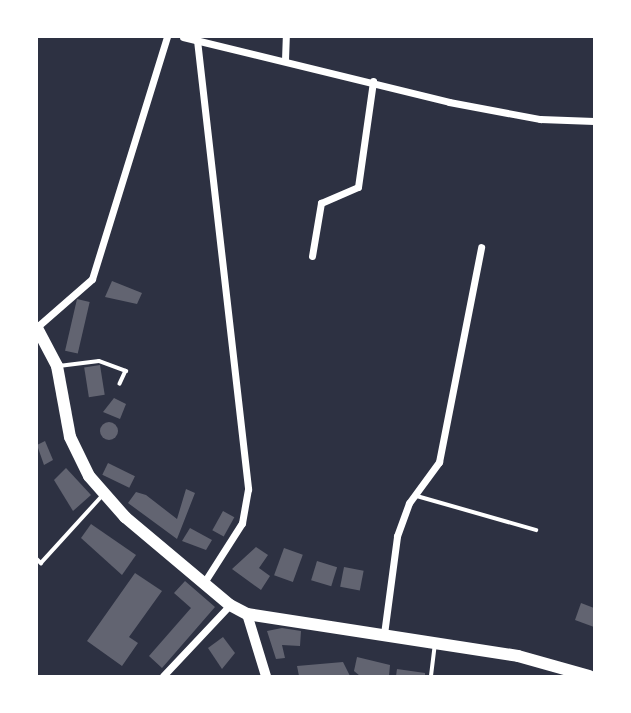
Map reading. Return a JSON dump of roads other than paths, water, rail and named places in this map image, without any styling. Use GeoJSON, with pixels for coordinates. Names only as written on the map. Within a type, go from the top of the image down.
{"type":"FeatureCollection","features":[{"type":"Feature","properties":{"kind":"main road"},"geometry":{"type":"LineString","coordinates":[[37,327],[57,366],[74,450],[103,494],[230,605],[247,614],[518,656],[589,676]]}},
{"type":"Feature","properties":{"kind":"main road"},"geometry":{"type":"LineString","coordinates":[[247,614],[266,676]]}},
{"type":"Feature","properties":{"kind":"street"},"geometry":{"type":"LineString","coordinates":[[37,327],[92,279],[167,37]]}},
{"type":"Feature","properties":{"kind":"street"},"geometry":{"type":"LineString","coordinates":[[183,37],[527,117],[594,121]]}},
{"type":"Feature","properties":{"kind":"street"},"geometry":{"type":"LineString","coordinates":[[285,60],[286,37]]}},
{"type":"Feature","properties":{"kind":"street"},"geometry":{"type":"LineString","coordinates":[[197,40],[248,489],[242,523],[205,581]]}},
{"type":"Feature","properties":{"kind":"street"},"geometry":{"type":"LineString","coordinates":[[312,256],[321,203],[358,187],[373,81]]}},
{"type":"Feature","properties":{"kind":"street"},"geometry":{"type":"LineString","coordinates":[[384,634],[390,569],[415,496],[439,462],[481,247]]}},
{"type":"Feature","properties":{"kind":"street"},"geometry":{"type":"LineString","coordinates":[[163,676],[230,605]]}},
{"type":"Feature","properties":{"kind":"lane"},"geometry":{"type":"LineString","coordinates":[[57,366],[99,361],[126,371],[120,384]]}},
{"type":"Feature","properties":{"kind":"lane"},"geometry":{"type":"LineString","coordinates":[[37,559],[41,563],[103,494]]}},
{"type":"Feature","properties":{"kind":"lane"},"geometry":{"type":"LineString","coordinates":[[415,496],[536,530]]}},
{"type":"Feature","properties":{"kind":"lane"},"geometry":{"type":"LineString","coordinates":[[431,676],[436,642]]}}]}
